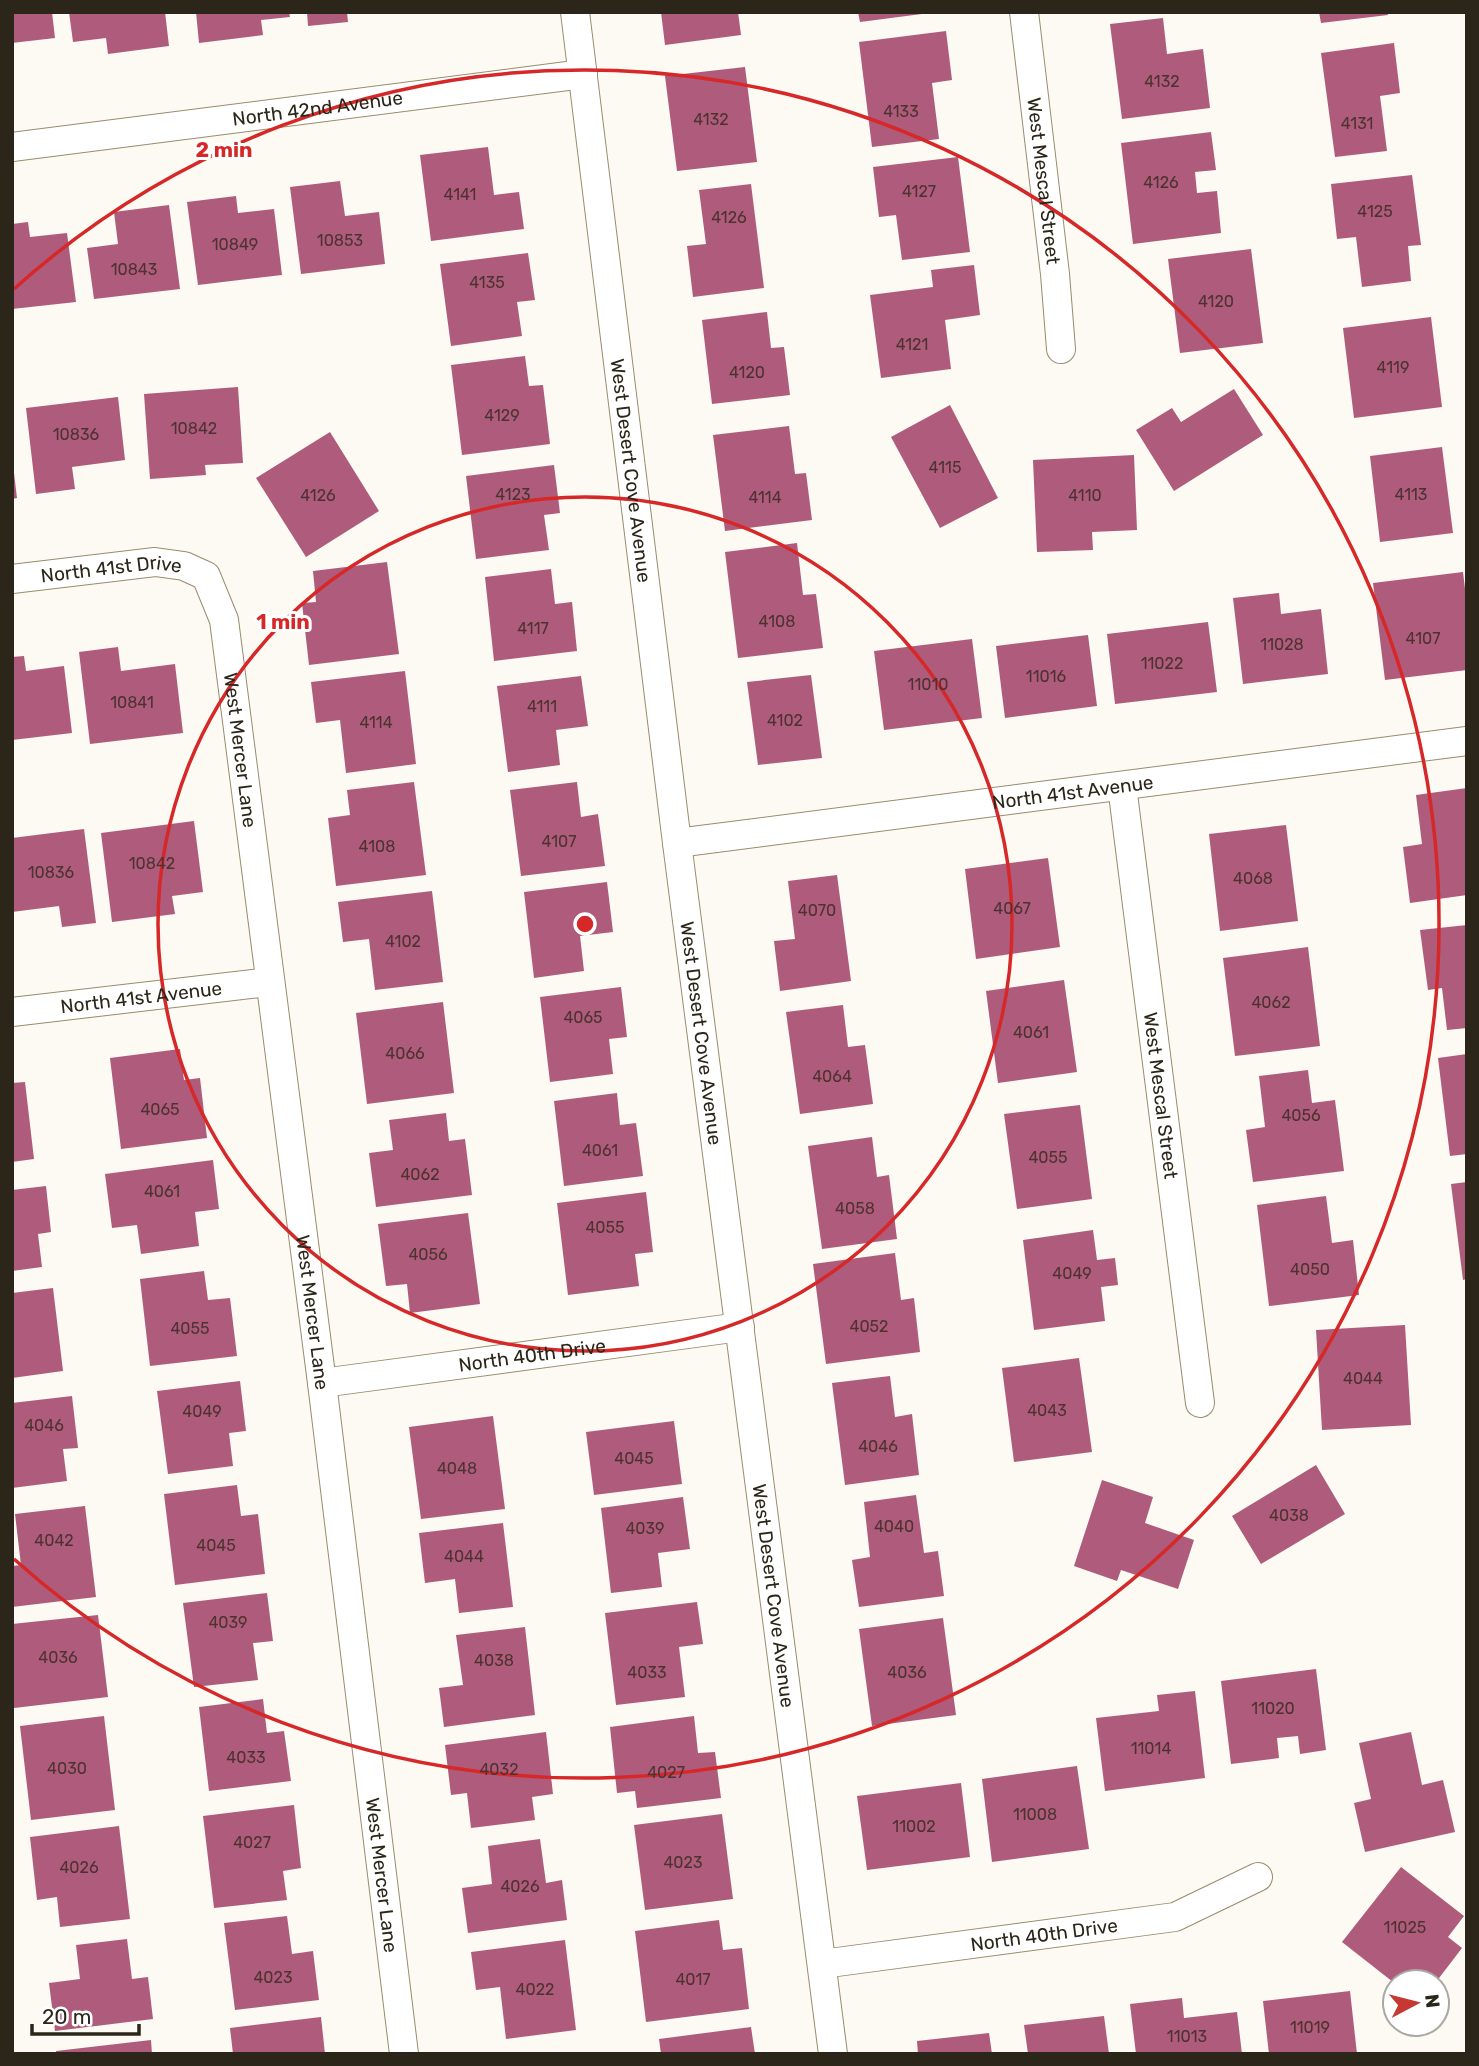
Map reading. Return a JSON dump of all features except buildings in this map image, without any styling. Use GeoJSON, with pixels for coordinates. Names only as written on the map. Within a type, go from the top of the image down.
{"type":"FeatureCollection","features":[{"type":"Feature","properties":{"kind":"street","name":"West Desert Cove Avenue"},"geometry":{"type":"LineString","coordinates":[[575,12],[677,843],[833,2054]]}},
{"type":"Feature","properties":{"kind":"street","name":"West Mescal Street"},"geometry":{"type":"LineString","coordinates":[[1024,12],[1055,274],[1061,349]]}},
{"type":"Feature","properties":{"kind":"street","name":"North 42nd Avenue"},"geometry":{"type":"LineString","coordinates":[[12,146],[583,74]]}},
{"type":"Feature","properties":{"kind":"street","name":"North 41st Drive"},"geometry":{"type":"LineString","coordinates":[[12,579],[155,562],[184,566],[206,576]]}},
{"type":"Feature","properties":{"kind":"street","name":"West Mercer Lane"},"geometry":{"type":"LineString","coordinates":[[206,576],[224,620],[322,1382],[404,2054]]}},
{"type":"Feature","properties":{"kind":"street","name":"North 41st Avenue"},"geometry":{"type":"LineString","coordinates":[[677,843],[1467,741]]}},
{"type":"Feature","properties":{"kind":"street","name":"West Mescal Street"},"geometry":{"type":"LineString","coordinates":[[1122,786],[1200,1403]]}},
{"type":"Feature","properties":{"kind":"street","name":"North 41st Avenue"},"geometry":{"type":"LineString","coordinates":[[12,1012],[269,982]]}},
{"type":"Feature","properties":{"kind":"street","name":"North 40th Drive"},"geometry":{"type":"LineString","coordinates":[[322,1382],[740,1327]]}},
{"type":"Feature","properties":{"kind":"street","name":"North 40th Drive"},"geometry":{"type":"LineString","coordinates":[[822,1964],[1175,1917],[1258,1877]]}}]}
